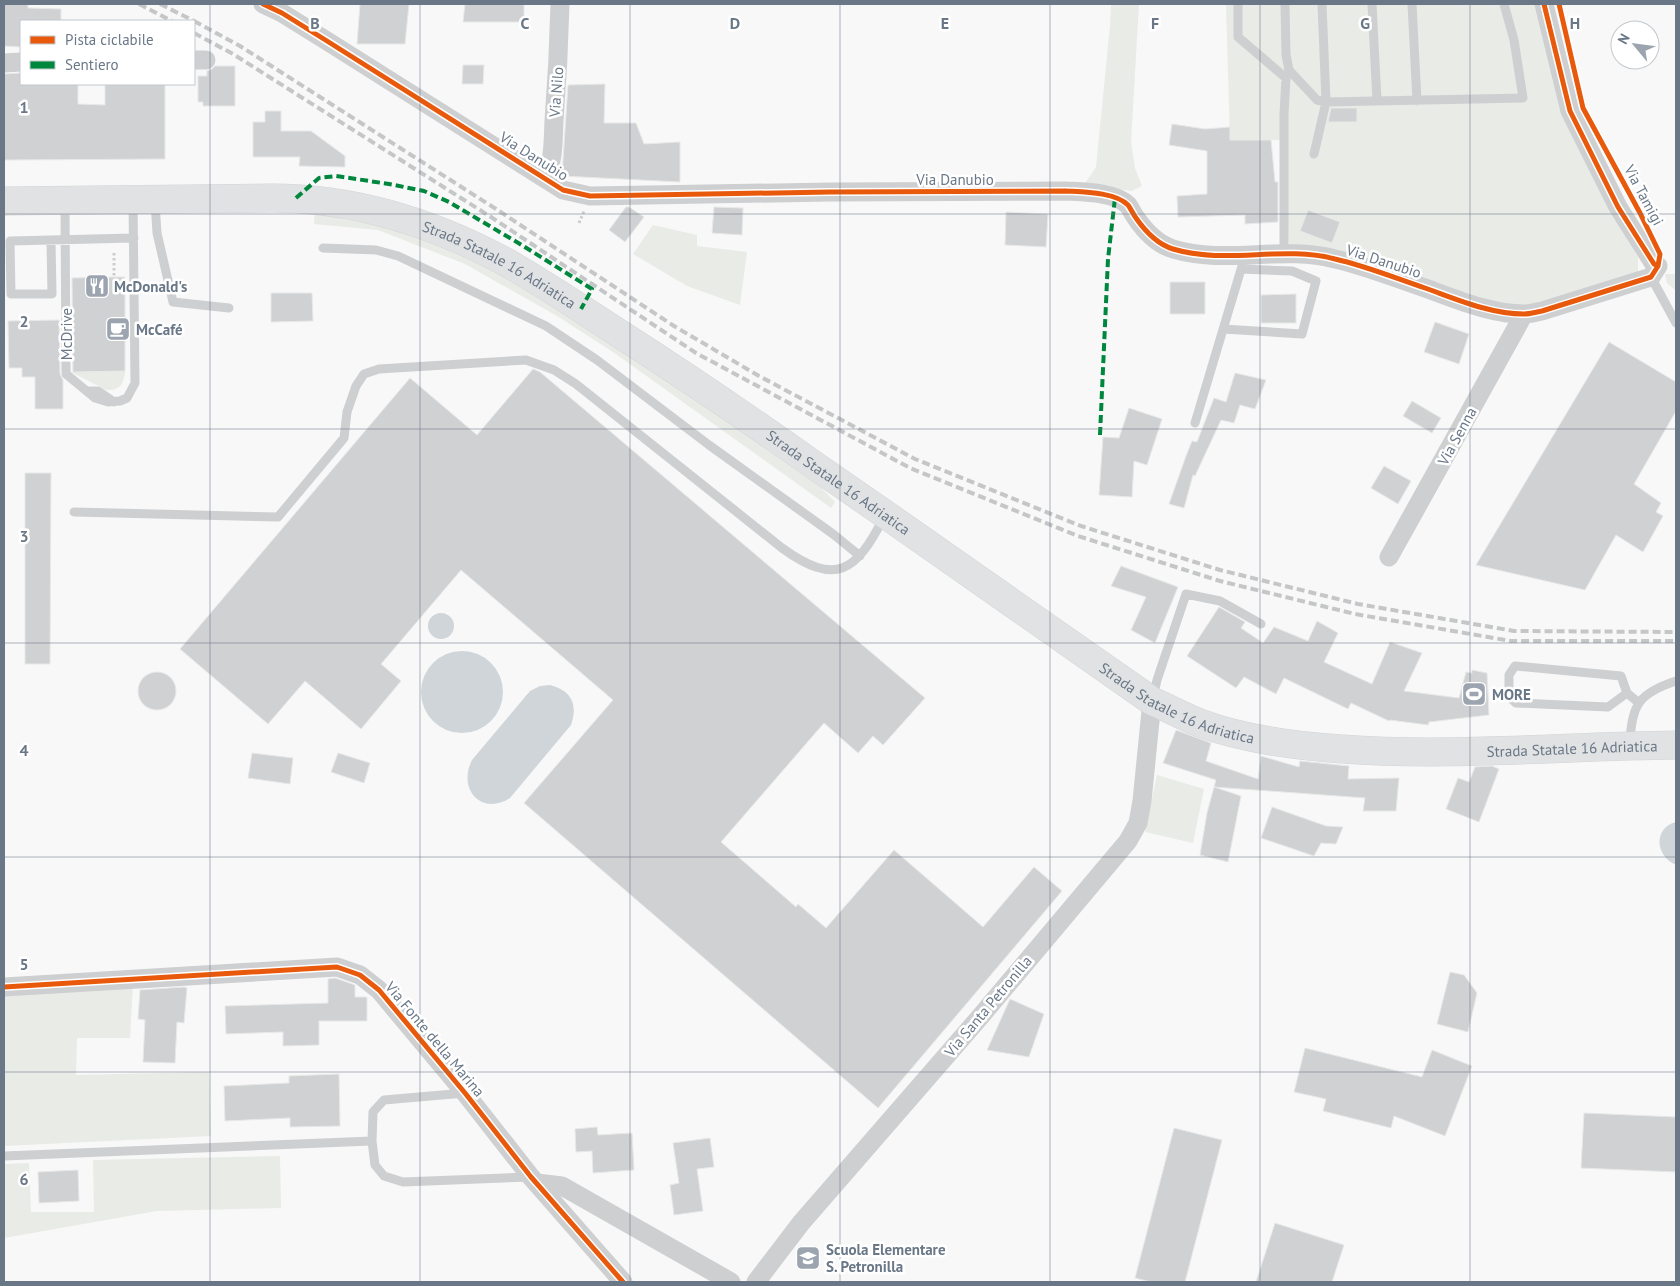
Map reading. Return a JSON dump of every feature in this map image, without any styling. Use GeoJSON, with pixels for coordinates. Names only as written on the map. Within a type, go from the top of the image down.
{"type":"FeatureCollection","features":[{"type":"Feature","properties":{"kind":"main road","name":"Strada Statale 16 Adriatica"},"geometry":{"type":"LineString","coordinates":[[4,201],[284,198],[313,200],[383,212],[445,233],[506,262],[711,393],[1152,700],[1201,723],[1259,739],[1313,747],[1381,752],[1446,753],[1676,745]]}},
{"type":"Feature","properties":{"kind":"street","name":"Via Nilo"},"geometry":{"type":"LineString","coordinates":[[545,178],[549,171],[553,139],[560,4]]}},
{"type":"Feature","properties":{"kind":"street","name":"Via Tamigi"},"geometry":{"type":"LineString","coordinates":[[1544,4],[1570,111],[1618,207],[1654,264],[1654,271]]}},
{"type":"Feature","properties":{"kind":"street","name":"Via Danubio"},"geometry":{"type":"LineString","coordinates":[[274,6],[563,190],[590,196],[1066,191],[1104,194],[1127,204],[1136,218],[1152,236],[1172,249],[1243,262],[1284,254],[1334,258],[1380,272],[1480,308],[1524,314],[1542,311],[1654,271]]}},
{"type":"Feature","properties":{"kind":"street"},"geometry":{"type":"LineString","coordinates":[[4,63],[20,62]]}},
{"type":"Feature","properties":{"kind":"street","name":"Via Senna"},"geometry":{"type":"LineString","coordinates":[[1389,557],[1524,314]]}},
{"type":"Feature","properties":{"kind":"street","name":"Via Santa Petronilla"},"geometry":{"type":"LineString","coordinates":[[756,1282],[801,1223],[980,1017],[1128,841],[1138,823],[1142,801],[1152,700]]}},
{"type":"Feature","properties":{"kind":"street","name":"Via Fonte della Marina"},"geometry":{"type":"LineString","coordinates":[[4,987],[336,967],[360,975],[379,990],[465,1092],[534,1180],[623,1282]]}},
{"type":"Feature","properties":{"kind":"street"},"geometry":{"type":"LineString","coordinates":[[534,1180],[562,1186],[731,1282]]}},
{"type":"Feature","properties":{"kind":"lane"},"geometry":{"type":"LineString","coordinates":[[1238,4],[1238,37],[1286,78],[1284,114],[1284,254]]}},
{"type":"Feature","properties":{"kind":"lane"},"geometry":{"type":"LineString","coordinates":[[1285,4],[1286,55],[1289,70],[1317,100],[1326,102],[1523,98],[1514,40],[1504,4]]}},
{"type":"Feature","properties":{"kind":"lane"},"geometry":{"type":"LineString","coordinates":[[1314,154],[1326,102],[1322,4]]}},
{"type":"Feature","properties":{"kind":"lane"},"geometry":{"type":"LineString","coordinates":[[1372,4],[1377,101]]}},
{"type":"Feature","properties":{"kind":"lane"},"geometry":{"type":"LineString","coordinates":[[1412,4],[1417,100]]}},
{"type":"Feature","properties":{"kind":"lane"},"geometry":{"type":"LineString","coordinates":[[144,199],[158,234],[173,302],[229,308]]}},
{"type":"Feature","properties":{"kind":"lane","name":"McDrive"},"geometry":{"type":"LineString","coordinates":[[65,241],[66,374],[88,390],[95,398],[102,401],[120,401],[127,398],[136,383],[134,238],[144,199]]}},
{"type":"Feature","properties":{"kind":"lane"},"geometry":{"type":"LineString","coordinates":[[65,200],[65,241]]}},
{"type":"Feature","properties":{"kind":"lane"},"geometry":{"type":"LineString","coordinates":[[51,241],[52,294],[11,294],[10,241],[134,238]]}},
{"type":"Feature","properties":{"kind":"lane"},"geometry":{"type":"LineString","coordinates":[[323,248],[376,250],[398,256],[546,326],[597,360],[709,445],[833,534],[860,556]]}},
{"type":"Feature","properties":{"kind":"lane"},"geometry":{"type":"LineString","coordinates":[[1195,424],[1223,329],[1243,262],[1292,271],[1316,281],[1302,334],[1223,329]]}},
{"type":"Feature","properties":{"kind":"lane"},"geometry":{"type":"LineString","coordinates":[[1654,271],[1676,323]]}},
{"type":"Feature","properties":{"kind":"lane"},"geometry":{"type":"LineString","coordinates":[[74,512],[278,517],[344,438],[347,412],[356,386],[364,374],[379,369],[526,360],[554,370],[576,384],[782,548],[807,564],[825,569],[837,569],[852,563],[872,540],[885,514]]}},
{"type":"Feature","properties":{"kind":"lane"},"geometry":{"type":"LineString","coordinates":[[1152,700],[1156,680],[1186,594],[1220,601],[1261,624]]}},
{"type":"Feature","properties":{"kind":"lane"},"geometry":{"type":"LineString","coordinates":[[1627,693],[1608,707],[1516,704],[1509,697],[1508,675],[1515,666],[1621,676],[1627,693],[1639,703]]}},
{"type":"Feature","properties":{"kind":"lane"},"geometry":{"type":"LineString","coordinates":[[1638,745],[1632,715],[1639,703],[1656,688],[1676,681]]}},
{"type":"Feature","properties":{"kind":"lane"},"geometry":{"type":"LineString","coordinates":[[465,1092],[384,1100],[373,1112],[372,1141],[375,1165],[384,1176],[403,1182],[534,1180]]}},
{"type":"Feature","properties":{"kind":"lane"},"geometry":{"type":"LineString","coordinates":[[4,1156],[372,1141]]}},
{"type":"Feature","properties":{"kind":"path"},"geometry":{"type":"LineString","coordinates":[[114,253],[114,277]]}},
{"type":"Feature","properties":{"kind":"shaded area"},"geometry":{"type":"Polygon","coordinates":[[[1111,4],[1139,4],[1131,142],[1135,168],[1142,186],[1132,191],[1084,185],[1096,167],[1111,4]]]}},
{"type":"Feature","properties":{"kind":"shaded area"},"geometry":{"type":"Polygon","coordinates":[[[1226,4],[1536,4],[1611,211],[1638,257],[1638,273],[1626,282],[1505,323],[1384,274],[1289,251],[1285,140],[1230,140],[1226,4]]]}},
{"type":"Feature","properties":{"kind":"shaded area"},"geometry":{"type":"Polygon","coordinates":[[[315,209],[350,211],[496,265],[812,478],[835,502],[831,508],[613,352],[557,316],[465,264],[378,230],[314,224],[315,209]]]}},
{"type":"Feature","properties":{"kind":"shaded area"},"geometry":{"type":"Polygon","coordinates":[[[653,225],[697,235],[697,246],[747,252],[740,305],[687,286],[633,254],[653,225]]]}},
{"type":"Feature","properties":{"kind":"shaded area"},"geometry":{"type":"Polygon","coordinates":[[[1665,274],[1676,274],[1676,291],[1667,283],[1665,274]]]}},
{"type":"Feature","properties":{"kind":"shaded area"},"geometry":{"type":"Polygon","coordinates":[[[125,371],[124,380],[120,386],[111,390],[106,390],[71,372],[125,371]]]}},
{"type":"Feature","properties":{"kind":"shaded area"},"geometry":{"type":"Polygon","coordinates":[[[441,613],[450,617],[454,626],[450,635],[441,639],[432,635],[428,626],[432,617],[441,613]]]}},
{"type":"Feature","properties":{"kind":"shaded area"},"geometry":{"type":"Polygon","coordinates":[[[454,651],[470,651],[485,658],[496,669],[503,684],[500,708],[491,721],[470,733],[454,733],[439,726],[428,715],[421,700],[421,684],[428,669],[439,658],[454,651]]]}},
{"type":"Feature","properties":{"kind":"shaded area"},"geometry":{"type":"Polygon","coordinates":[[[550,685],[564,691],[571,699],[574,711],[571,725],[510,798],[500,803],[490,804],[482,802],[470,790],[468,771],[472,760],[530,691],[540,686],[550,685]]]}},
{"type":"Feature","properties":{"kind":"shaded area"},"geometry":{"type":"Polygon","coordinates":[[[1157,775],[1204,789],[1193,843],[1145,832],[1157,775]]]}},
{"type":"Feature","properties":{"kind":"shaded area"},"geometry":{"type":"Polygon","coordinates":[[[1676,822],[1676,865],[1664,855],[1661,849],[1660,836],[1663,830],[1676,822]]]}},
{"type":"Feature","properties":{"kind":"shaded area"},"geometry":{"type":"Polygon","coordinates":[[[133,984],[130,1038],[77,1038],[76,1075],[209,1072],[211,1136],[4,1146],[4,991],[133,984]]]}},
{"type":"Feature","properties":{"kind":"shaded area"},"geometry":{"type":"Polygon","coordinates":[[[280,1156],[281,1208],[157,1211],[4,1238],[4,1164],[29,1163],[31,1212],[94,1212],[93,1160],[280,1156]]]}},
{"type":"Feature","properties":{"kind":"building"},"geometry":{"type":"Polygon","coordinates":[[[4,4],[28,4],[28,8],[61,9],[61,20],[20,20],[20,47],[4,46],[4,4]]]}},
{"type":"Feature","properties":{"kind":"building"},"geometry":{"type":"Polygon","coordinates":[[[360,4],[409,4],[405,44],[357,44],[360,4]]]}},
{"type":"Feature","properties":{"kind":"building"},"geometry":{"type":"Polygon","coordinates":[[[465,4],[524,4],[524,22],[463,22],[465,4]]]}},
{"type":"Feature","properties":{"kind":"building"},"geometry":{"type":"Polygon","coordinates":[[[463,65],[484,65],[483,84],[462,84],[463,65]]]}},
{"type":"Feature","properties":{"kind":"building"},"geometry":{"type":"Polygon","coordinates":[[[215,66],[235,66],[235,106],[203,106],[203,102],[198,102],[198,76],[207,76],[207,71],[215,66]]]}},
{"type":"Feature","properties":{"kind":"building"},"geometry":{"type":"Polygon","coordinates":[[[20,73],[20,85],[78,85],[78,104],[105,105],[105,85],[165,85],[165,159],[4,160],[4,74],[20,73]]]}},
{"type":"Feature","properties":{"kind":"building"},"geometry":{"type":"Polygon","coordinates":[[[605,84],[604,123],[636,123],[644,144],[680,142],[680,182],[562,176],[568,85],[605,84]]]}},
{"type":"Feature","properties":{"kind":"building"},"geometry":{"type":"Polygon","coordinates":[[[1331,108],[1357,108],[1357,122],[1328,122],[1331,108]]]}},
{"type":"Feature","properties":{"kind":"building"},"geometry":{"type":"Polygon","coordinates":[[[265,111],[281,111],[281,131],[311,131],[345,156],[345,167],[299,166],[300,157],[253,157],[253,122],[265,122],[265,111]]]}},
{"type":"Feature","properties":{"kind":"building"},"geometry":{"type":"Polygon","coordinates":[[[1172,124],[1205,129],[1230,127],[1230,140],[1271,140],[1275,182],[1278,182],[1278,222],[1245,224],[1245,215],[1178,217],[1177,196],[1207,194],[1207,151],[1169,145],[1172,124]]]}},
{"type":"Feature","properties":{"kind":"building"},"geometry":{"type":"Polygon","coordinates":[[[626,207],[644,217],[625,242],[609,230],[626,207]]]}},
{"type":"Feature","properties":{"kind":"building"},"geometry":{"type":"Polygon","coordinates":[[[714,207],[743,208],[742,235],[712,233],[714,207]]]}},
{"type":"Feature","properties":{"kind":"building"},"geometry":{"type":"Polygon","coordinates":[[[1308,210],[1340,222],[1332,243],[1300,231],[1308,210]]]}},
{"type":"Feature","properties":{"kind":"building"},"geometry":{"type":"Polygon","coordinates":[[[1006,212],[1048,214],[1046,247],[1005,245],[1006,212]]]}},
{"type":"Feature","properties":{"kind":"building"},"geometry":{"type":"Polygon","coordinates":[[[125,277],[125,371],[73,372],[72,278],[125,277]]]}},
{"type":"Feature","properties":{"kind":"building"},"geometry":{"type":"Polygon","coordinates":[[[1170,282],[1205,282],[1205,314],[1170,314],[1170,282]]]}},
{"type":"Feature","properties":{"kind":"building"},"geometry":{"type":"Polygon","coordinates":[[[271,293],[312,293],[313,321],[271,322],[271,293]]]}},
{"type":"Feature","properties":{"kind":"building"},"geometry":{"type":"Polygon","coordinates":[[[1296,294],[1296,323],[1261,323],[1261,295],[1296,294]]]}},
{"type":"Feature","properties":{"kind":"building"},"geometry":{"type":"Polygon","coordinates":[[[59,320],[63,409],[35,409],[35,377],[22,377],[22,368],[9,368],[8,321],[59,320]]]}},
{"type":"Feature","properties":{"kind":"building"},"geometry":{"type":"Polygon","coordinates":[[[1435,322],[1469,334],[1459,364],[1424,352],[1435,322]]]}},
{"type":"Feature","properties":{"kind":"building"},"geometry":{"type":"Polygon","coordinates":[[[1609,342],[1676,382],[1676,411],[1634,484],[1661,503],[1656,512],[1663,516],[1643,552],[1616,535],[1585,590],[1476,565],[1609,342]]]}},
{"type":"Feature","properties":{"kind":"building"},"geometry":{"type":"Polygon","coordinates":[[[533,369],[540,372],[925,698],[883,745],[873,736],[858,753],[824,723],[721,842],[796,907],[798,904],[826,928],[894,850],[983,927],[1034,867],[1062,891],[878,1108],[524,803],[613,700],[461,570],[381,664],[401,681],[361,729],[305,681],[268,724],[180,649],[410,378],[477,435],[533,369]]]}},
{"type":"Feature","properties":{"kind":"building"},"geometry":{"type":"Polygon","coordinates":[[[1235,373],[1266,380],[1255,409],[1240,405],[1234,423],[1221,420],[1195,476],[1193,475],[1184,508],[1169,504],[1192,441],[1197,442],[1214,398],[1226,402],[1235,373]]]}},
{"type":"Feature","properties":{"kind":"building"},"geometry":{"type":"Polygon","coordinates":[[[1412,401],[1441,418],[1432,433],[1403,416],[1412,401]]]}},
{"type":"Feature","properties":{"kind":"building"},"geometry":{"type":"Polygon","coordinates":[[[1129,408],[1162,419],[1147,465],[1134,461],[1132,497],[1099,495],[1103,437],[1119,438],[1129,408]]]}},
{"type":"Feature","properties":{"kind":"building"},"geometry":{"type":"Polygon","coordinates":[[[1384,466],[1411,481],[1398,504],[1371,488],[1384,466]]]}},
{"type":"Feature","properties":{"kind":"building"},"geometry":{"type":"Polygon","coordinates":[[[25,473],[51,473],[50,664],[25,664],[25,473]]]}},
{"type":"Feature","properties":{"kind":"building"},"geometry":{"type":"Polygon","coordinates":[[[1121,566],[1178,587],[1155,643],[1131,630],[1146,597],[1111,586],[1121,566]]]}},
{"type":"Feature","properties":{"kind":"building"},"geometry":{"type":"Polygon","coordinates":[[[1219,607],[1245,622],[1241,628],[1263,643],[1274,627],[1308,641],[1317,621],[1338,633],[1324,662],[1372,684],[1390,642],[1422,653],[1404,691],[1459,698],[1466,672],[1472,673],[1472,670],[1487,673],[1489,715],[1429,722],[1428,725],[1389,721],[1351,703],[1348,709],[1284,678],[1276,694],[1244,677],[1236,688],[1187,656],[1219,607]]]}},
{"type":"Feature","properties":{"kind":"building"},"geometry":{"type":"Polygon","coordinates":[[[157,672],[170,678],[176,691],[170,704],[157,710],[144,704],[138,691],[144,678],[157,672]]]}},
{"type":"Feature","properties":{"kind":"building"},"geometry":{"type":"Polygon","coordinates":[[[1176,730],[1211,743],[1206,761],[1258,779],[1261,756],[1299,767],[1300,761],[1349,766],[1348,779],[1399,778],[1396,811],[1363,811],[1365,798],[1214,787],[1216,780],[1163,763],[1176,730]]]}},
{"type":"Feature","properties":{"kind":"building"},"geometry":{"type":"Polygon","coordinates":[[[252,753],[293,758],[290,784],[248,778],[252,753]]]}},
{"type":"Feature","properties":{"kind":"building"},"geometry":{"type":"Polygon","coordinates":[[[338,753],[370,763],[364,783],[331,772],[338,753]]]}},
{"type":"Feature","properties":{"kind":"building"},"geometry":{"type":"Polygon","coordinates":[[[1492,766],[1499,769],[1479,822],[1446,809],[1458,778],[1469,782],[1475,767],[1492,766]]]}},
{"type":"Feature","properties":{"kind":"building"},"geometry":{"type":"Polygon","coordinates":[[[1214,787],[1241,796],[1228,862],[1200,855],[1207,813],[1214,787]]]}},
{"type":"Feature","properties":{"kind":"building"},"geometry":{"type":"Polygon","coordinates":[[[1272,807],[1326,826],[1343,827],[1336,844],[1321,843],[1314,856],[1261,838],[1272,807]]]}},
{"type":"Feature","properties":{"kind":"building"},"geometry":{"type":"Polygon","coordinates":[[[1450,972],[1464,975],[1477,993],[1468,1032],[1437,1024],[1450,972]]]}},
{"type":"Feature","properties":{"kind":"building"},"geometry":{"type":"Polygon","coordinates":[[[335,978],[355,985],[355,997],[367,997],[367,1021],[319,1021],[319,1045],[283,1046],[283,1032],[226,1034],[225,1006],[328,1003],[328,979],[335,978]]]}},
{"type":"Feature","properties":{"kind":"building"},"geometry":{"type":"Polygon","coordinates":[[[187,988],[184,1023],[177,1022],[175,1063],[143,1062],[145,1020],[138,1019],[140,990],[187,988]]]}},
{"type":"Feature","properties":{"kind":"building"},"geometry":{"type":"Polygon","coordinates":[[[1010,999],[1044,1014],[1029,1057],[987,1050],[1010,999]]]}},
{"type":"Feature","properties":{"kind":"building"},"geometry":{"type":"Polygon","coordinates":[[[1305,1048],[1422,1077],[1432,1050],[1472,1066],[1445,1136],[1394,1116],[1391,1128],[1323,1111],[1326,1099],[1294,1092],[1305,1048]]]}},
{"type":"Feature","properties":{"kind":"building"},"geometry":{"type":"Polygon","coordinates":[[[339,1074],[340,1126],[290,1127],[290,1118],[225,1121],[224,1086],[289,1083],[289,1076],[339,1074]]]}},
{"type":"Feature","properties":{"kind":"building"},"geometry":{"type":"Polygon","coordinates":[[[1584,1113],[1676,1117],[1676,1172],[1581,1168],[1584,1113]]]}},
{"type":"Feature","properties":{"kind":"building"},"geometry":{"type":"Polygon","coordinates":[[[597,1127],[598,1135],[632,1133],[634,1170],[593,1173],[592,1151],[576,1152],[575,1129],[597,1127]]]}},
{"type":"Feature","properties":{"kind":"building"},"geometry":{"type":"Polygon","coordinates":[[[1174,1128],[1222,1140],[1185,1282],[1151,1282],[1135,1278],[1174,1128]]]}},
{"type":"Feature","properties":{"kind":"building"},"geometry":{"type":"Polygon","coordinates":[[[710,1138],[714,1167],[697,1169],[703,1211],[674,1215],[670,1185],[679,1183],[673,1143],[710,1138]]]}},
{"type":"Feature","properties":{"kind":"building"},"geometry":{"type":"Polygon","coordinates":[[[78,1170],[79,1201],[39,1203],[38,1172],[78,1170]]]}},
{"type":"Feature","properties":{"kind":"building"},"geometry":{"type":"Polygon","coordinates":[[[1275,1223],[1344,1245],[1332,1282],[1256,1282],[1275,1223]]]}},
{"type":"Feature","properties":{"kind":"railway"},"geometry":{"type":"LineString","coordinates":[[139,4],[170,20]]}},
{"type":"Feature","properties":{"kind":"railway"},"geometry":{"type":"LineString","coordinates":[[160,4],[192,20]]}},
{"type":"Feature","properties":{"kind":"railway"},"geometry":{"type":"LineString","coordinates":[[195,22],[240,46],[496,209],[674,326],[759,376],[915,459],[1081,526],[1220,570],[1358,604],[1514,631],[1676,632]]}},
{"type":"Feature","properties":{"kind":"railway"},"geometry":{"type":"LineString","coordinates":[[195,34],[233,54],[491,217],[696,353],[910,468],[1078,536],[1220,581],[1355,614],[1511,641],[1676,641]]}},
{"type":"Feature","properties":{"kind":"marked path"},"geometry":{"type":"LineString","coordinates":[[296,198],[319,178],[336,176],[424,191],[449,202],[592,289],[581,309]]}},
{"type":"Feature","properties":{"kind":"marked path"},"geometry":{"type":"LineString","coordinates":[[1100,435],[1108,259],[1115,198]]}},
{"type":"Feature","properties":{"kind":"cycle path"},"geometry":{"type":"LineString","coordinates":[[263,4],[282,13],[563,190],[590,196],[830,192],[1066,191],[1098,193],[1115,197],[1128,205],[1152,237],[1173,249],[1193,253],[1234,256],[1274,254],[1315,255],[1358,265],[1486,309],[1524,314],[1542,311],[1651,277],[1658,266],[1660,254],[1583,108],[1559,4]]}},
{"type":"Feature","properties":{"kind":"cycle path"},"geometry":{"type":"LineString","coordinates":[[1544,4],[1570,111],[1618,207],[1654,264],[1658,266]]}},
{"type":"Feature","properties":{"kind":"cycle path"},"geometry":{"type":"LineString","coordinates":[[4,987],[337,967],[360,975],[379,990],[465,1093],[531,1177],[623,1282]]}},
{"type":"Feature","properties":{"kind":"place","name":"McDonald's"},"geometry":{"type":"Point","coordinates":[97,286]}},
{"type":"Feature","properties":{"kind":"place","name":"McCafé"},"geometry":{"type":"Point","coordinates":[118,329]}},
{"type":"Feature","properties":{"kind":"place","name":"MORE"},"geometry":{"type":"Point","coordinates":[1474,694]}},
{"type":"Feature","properties":{"kind":"place","name":"Scuola Elementare S. Petronilla"},"geometry":{"type":"Point","coordinates":[808,1258]}}]}
